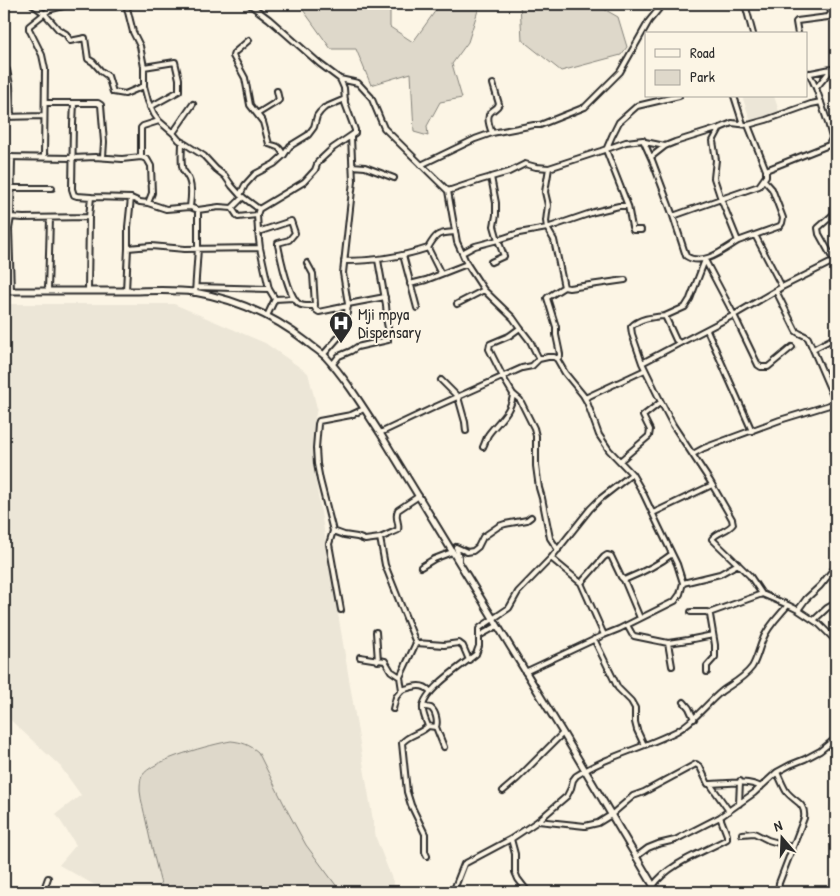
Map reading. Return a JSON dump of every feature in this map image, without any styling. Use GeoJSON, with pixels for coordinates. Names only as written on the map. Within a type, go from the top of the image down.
{"type":"FeatureCollection","features":[{"type":"Feature","properties":{"kind":"main road"},"geometry":{"type":"LineString","coordinates":[[4,291],[196,290],[237,303],[280,322],[323,355],[354,392],[380,433],[563,733],[657,892]]}},
{"type":"Feature","properties":{"kind":"street"},"geometry":{"type":"LineString","coordinates":[[32,4],[58,29],[66,34],[70,41],[85,38],[88,59],[108,76],[113,92],[125,94],[144,86]]}},
{"type":"Feature","properties":{"kind":"street"},"geometry":{"type":"LineString","coordinates":[[44,157],[45,68],[42,55],[29,26],[49,10],[64,6],[64,4]]}},
{"type":"Feature","properties":{"kind":"street"},"geometry":{"type":"LineString","coordinates":[[126,4],[133,32],[140,46],[144,67],[144,86],[150,107],[159,121],[182,142],[204,156],[242,196],[259,209]]}},
{"type":"Feature","properties":{"kind":"street"},"geometry":{"type":"LineString","coordinates":[[248,4],[269,19],[320,64],[340,79],[358,84],[371,97],[384,128],[448,191],[457,242],[467,264],[484,290],[513,318],[530,341],[539,359]]}},
{"type":"Feature","properties":{"kind":"street"},"geometry":{"type":"LineString","coordinates":[[421,165],[462,144],[492,133],[540,125],[585,108],[620,72],[649,21],[663,4]]}},
{"type":"Feature","properties":{"kind":"street"},"geometry":{"type":"LineString","coordinates":[[745,4],[752,32]]}},
{"type":"Feature","properties":{"kind":"street"},"geometry":{"type":"LineString","coordinates":[[827,4],[832,13]]}},
{"type":"Feature","properties":{"kind":"street"},"geometry":{"type":"LineString","coordinates":[[798,32],[797,21],[828,17],[836,8]]}},
{"type":"Feature","properties":{"kind":"street"},"geometry":{"type":"LineString","coordinates":[[250,40],[233,56],[244,78],[250,105],[263,122],[269,144],[276,145],[284,155]]}},
{"type":"Feature","properties":{"kind":"street"},"geometry":{"type":"LineString","coordinates":[[144,67],[174,62],[179,79],[179,91],[150,107]]}},
{"type":"Feature","properties":{"kind":"street"},"geometry":{"type":"LineString","coordinates":[[766,170],[829,145],[832,138],[829,126],[816,88],[808,74],[836,68]]}},
{"type":"Feature","properties":{"kind":"street"},"geometry":{"type":"LineString","coordinates":[[4,69],[7,70],[10,85],[10,117]]}},
{"type":"Feature","properties":{"kind":"street"},"geometry":{"type":"LineString","coordinates":[[816,88],[831,70]]}},
{"type":"Feature","properties":{"kind":"street"},"geometry":{"type":"LineString","coordinates":[[275,299],[269,289],[260,248],[257,215],[259,209],[304,182],[315,170],[318,162],[332,148],[355,133],[340,79]]}},
{"type":"Feature","properties":{"kind":"street"},"geometry":{"type":"LineString","coordinates":[[492,133],[489,127],[488,116],[499,104],[493,84]]}},
{"type":"Feature","properties":{"kind":"street"},"geometry":{"type":"LineString","coordinates":[[257,114],[278,102],[277,90]]}},
{"type":"Feature","properties":{"kind":"street"},"geometry":{"type":"LineString","coordinates":[[641,230],[636,230],[632,227],[628,206],[606,150],[619,122],[638,106],[671,98]]}},
{"type":"Feature","properties":{"kind":"street"},"geometry":{"type":"LineString","coordinates":[[673,216],[760,186],[764,180],[766,170],[735,98]]}},
{"type":"Feature","properties":{"kind":"street"},"geometry":{"type":"LineString","coordinates":[[232,208],[242,196],[245,185],[255,174],[274,164],[290,146],[308,135],[314,127],[317,116],[324,108],[345,99]]}},
{"type":"Feature","properties":{"kind":"street"},"geometry":{"type":"LineString","coordinates":[[651,157],[665,146],[675,142],[732,124],[745,124],[766,120],[821,102]]}},
{"type":"Feature","properties":{"kind":"street"},"geometry":{"type":"LineString","coordinates":[[45,103],[98,103],[101,105],[104,134],[103,158]]}},
{"type":"Feature","properties":{"kind":"street"},"geometry":{"type":"LineString","coordinates":[[74,103],[72,124],[72,189],[74,195],[131,198],[166,208],[190,207],[198,210],[219,207],[232,208]]}},
{"type":"Feature","properties":{"kind":"street"},"geometry":{"type":"LineString","coordinates":[[173,133],[193,104]]}},
{"type":"Feature","properties":{"kind":"street"},"geometry":{"type":"LineString","coordinates":[[4,117],[44,116]]}},
{"type":"Feature","properties":{"kind":"street"},"geometry":{"type":"LineString","coordinates":[[829,126],[836,119]]}},
{"type":"Feature","properties":{"kind":"street"},"geometry":{"type":"LineString","coordinates":[[141,157],[141,128],[159,121]]}},
{"type":"Feature","properties":{"kind":"street"},"geometry":{"type":"LineString","coordinates":[[720,128],[713,141],[716,160],[714,178],[738,241]]}},
{"type":"Feature","properties":{"kind":"street"},"geometry":{"type":"LineString","coordinates":[[323,355],[345,330],[348,305],[343,273],[353,181],[351,137]]}},
{"type":"Feature","properties":{"kind":"street"},"geometry":{"type":"LineString","coordinates":[[448,191],[509,172],[525,164],[549,168],[640,139],[645,142],[665,146]]}},
{"type":"Feature","properties":{"kind":"street"},"geometry":{"type":"LineString","coordinates":[[182,142],[182,166],[188,177],[192,196],[190,207]]}},
{"type":"Feature","properties":{"kind":"street"},"geometry":{"type":"LineString","coordinates":[[645,142],[686,256],[691,260],[704,260],[738,241],[780,226],[783,218],[772,189],[764,180]]}},
{"type":"Feature","properties":{"kind":"street"},"geometry":{"type":"LineString","coordinates":[[4,157],[122,159],[141,157],[147,159],[151,166],[152,193],[148,203]]}},
{"type":"Feature","properties":{"kind":"street"},"geometry":{"type":"LineString","coordinates":[[11,291],[9,229],[12,157]]}},
{"type":"Feature","properties":{"kind":"street"},"geometry":{"type":"LineString","coordinates":[[352,166],[365,167],[394,178]]}},
{"type":"Feature","properties":{"kind":"street"},"geometry":{"type":"LineString","coordinates":[[549,168],[546,192],[548,205],[547,228],[554,240],[564,287]]}},
{"type":"Feature","properties":{"kind":"street"},"geometry":{"type":"LineString","coordinates":[[491,177],[496,203],[494,226],[504,256],[491,262]]}},
{"type":"Feature","properties":{"kind":"street"},"geometry":{"type":"LineString","coordinates":[[11,188],[52,188]]}},
{"type":"Feature","properties":{"kind":"street"},"geometry":{"type":"LineString","coordinates":[[88,291],[91,197]]}},
{"type":"Feature","properties":{"kind":"street"},"geometry":{"type":"LineString","coordinates":[[126,290],[131,198]]}},
{"type":"Feature","properties":{"kind":"street"},"geometry":{"type":"LineString","coordinates":[[462,253],[475,246],[519,233],[547,228],[594,212],[619,206],[628,206]]}},
{"type":"Feature","properties":{"kind":"street"},"geometry":{"type":"LineString","coordinates":[[232,208],[238,217],[257,215]]}},
{"type":"Feature","properties":{"kind":"street"},"geometry":{"type":"LineString","coordinates":[[198,210],[196,290],[269,289]]}},
{"type":"Feature","properties":{"kind":"street"},"geometry":{"type":"LineString","coordinates":[[642,363],[835,260],[819,234],[818,228],[836,212]]}},
{"type":"Feature","properties":{"kind":"street"},"geometry":{"type":"LineString","coordinates":[[11,217],[89,217]]}},
{"type":"Feature","properties":{"kind":"street"},"geometry":{"type":"LineString","coordinates":[[48,291],[50,218]]}},
{"type":"Feature","properties":{"kind":"street"},"geometry":{"type":"LineString","coordinates":[[258,232],[290,221],[292,222],[295,234],[289,240],[278,243],[282,267],[293,298],[302,306],[314,306]]}},
{"type":"Feature","properties":{"kind":"street"},"geometry":{"type":"LineString","coordinates":[[4,229],[9,229]]}},
{"type":"Feature","properties":{"kind":"street"},"geometry":{"type":"LineString","coordinates":[[344,262],[378,260],[428,248],[435,236],[455,232]]}},
{"type":"Feature","properties":{"kind":"street"},"geometry":{"type":"LineString","coordinates":[[755,235],[782,288]]}},
{"type":"Feature","properties":{"kind":"street"},"geometry":{"type":"LineString","coordinates":[[128,248],[151,246],[185,249],[260,248]]}},
{"type":"Feature","properties":{"kind":"street"},"geometry":{"type":"LineString","coordinates":[[428,248],[441,274]]}},
{"type":"Feature","properties":{"kind":"street"},"geometry":{"type":"LineString","coordinates":[[403,254],[417,308]]}},
{"type":"Feature","properties":{"kind":"street"},"geometry":{"type":"LineString","coordinates":[[378,260],[385,297],[388,328]]}},
{"type":"Feature","properties":{"kind":"street"},"geometry":{"type":"LineString","coordinates":[[704,260],[734,315],[758,365],[768,367],[792,347]]}},
{"type":"Feature","properties":{"kind":"street"},"geometry":{"type":"LineString","coordinates":[[704,260],[690,299],[685,307],[665,316],[642,320],[634,323],[631,327],[642,363],[673,425],[693,454],[732,520],[733,524],[730,528],[714,536],[712,539],[750,576],[762,594],[788,605],[814,620],[836,641]]}},
{"type":"Feature","properties":{"kind":"street"},"geometry":{"type":"LineString","coordinates":[[307,263],[313,274],[316,305],[314,306]]}},
{"type":"Feature","properties":{"kind":"street"},"geometry":{"type":"LineString","coordinates":[[410,284],[426,280],[467,264]]}},
{"type":"Feature","properties":{"kind":"street"},"geometry":{"type":"LineString","coordinates":[[557,359],[560,354],[556,327],[547,298],[564,287],[569,288],[625,280]]}},
{"type":"Feature","properties":{"kind":"street"},"geometry":{"type":"LineString","coordinates":[[457,304],[484,290]]}},
{"type":"Feature","properties":{"kind":"street"},"geometry":{"type":"LineString","coordinates":[[693,454],[704,448],[780,420],[836,403],[808,338],[796,331],[776,291]]}},
{"type":"Feature","properties":{"kind":"street"},"geometry":{"type":"LineString","coordinates":[[314,306],[319,312],[385,297]]}},
{"type":"Feature","properties":{"kind":"street"},"geometry":{"type":"LineString","coordinates":[[275,299],[293,298]]}},
{"type":"Feature","properties":{"kind":"street"},"geometry":{"type":"LineString","coordinates":[[267,316],[275,299]]}},
{"type":"Feature","properties":{"kind":"street"},"geometry":{"type":"LineString","coordinates":[[665,316],[676,340],[680,343]]}},
{"type":"Feature","properties":{"kind":"street"},"geometry":{"type":"LineString","coordinates":[[520,328],[490,344],[489,349],[503,377],[513,394],[520,400],[534,428],[539,488],[550,538],[558,550]]}},
{"type":"Feature","properties":{"kind":"street"},"geometry":{"type":"LineString","coordinates":[[707,330],[752,431]]}},
{"type":"Feature","properties":{"kind":"street"},"geometry":{"type":"LineString","coordinates":[[813,349],[836,337]]}},
{"type":"Feature","properties":{"kind":"street"},"geometry":{"type":"LineString","coordinates":[[332,365],[339,356],[357,346],[388,340]]}},
{"type":"Feature","properties":{"kind":"street"},"geometry":{"type":"LineString","coordinates":[[380,433],[522,368],[532,366],[539,359],[554,357],[585,398],[599,435],[609,450],[632,474],[677,564],[683,583],[680,594],[675,601],[525,672]]}},
{"type":"Feature","properties":{"kind":"street"},"geometry":{"type":"LineString","coordinates":[[585,398],[645,370]]}},
{"type":"Feature","properties":{"kind":"street"},"geometry":{"type":"LineString","coordinates":[[441,380],[458,397],[466,431]]}},
{"type":"Feature","properties":{"kind":"street"},"geometry":{"type":"LineString","coordinates":[[483,447],[487,436],[506,414],[513,394]]}},
{"type":"Feature","properties":{"kind":"street"},"geometry":{"type":"LineString","coordinates":[[620,461],[649,436],[650,430],[643,416],[661,402]]}},
{"type":"Feature","properties":{"kind":"street"},"geometry":{"type":"LineString","coordinates":[[341,610],[329,544],[333,531],[317,464],[318,424],[319,422],[351,415],[364,409]]}},
{"type":"Feature","properties":{"kind":"street"},"geometry":{"type":"LineString","coordinates":[[428,726],[423,710],[424,701],[430,691],[476,654],[479,646],[479,629],[509,608],[518,592],[558,550],[595,504],[632,474]]}},
{"type":"Feature","properties":{"kind":"street"},"geometry":{"type":"LineString","coordinates":[[653,513],[712,485]]}},
{"type":"Feature","properties":{"kind":"street"},"geometry":{"type":"LineString","coordinates":[[333,531],[344,536],[365,540],[380,538],[398,530],[399,527],[396,519],[398,510],[419,496]]}},
{"type":"Feature","properties":{"kind":"street"},"geometry":{"type":"LineString","coordinates":[[458,563],[460,560],[456,547],[467,552],[473,551],[478,548],[483,537],[499,526],[527,520],[531,517]]}},
{"type":"Feature","properties":{"kind":"street"},"geometry":{"type":"LineString","coordinates":[[380,538],[385,565],[416,643],[400,677],[402,690]]}},
{"type":"Feature","properties":{"kind":"street"},"geometry":{"type":"LineString","coordinates":[[421,566],[452,552]]}},
{"type":"Feature","properties":{"kind":"street"},"geometry":{"type":"LineString","coordinates":[[624,580],[672,554]]}},
{"type":"Feature","properties":{"kind":"street"},"geometry":{"type":"LineString","coordinates":[[581,583],[604,557],[607,555],[611,556],[624,580],[640,618]]}},
{"type":"Feature","properties":{"kind":"street"},"geometry":{"type":"LineString","coordinates":[[551,558],[581,583],[604,635]]}},
{"type":"Feature","properties":{"kind":"street"},"geometry":{"type":"LineString","coordinates":[[683,583],[720,574],[738,564]]}},
{"type":"Feature","properties":{"kind":"street"},"geometry":{"type":"LineString","coordinates":[[798,610],[836,566]]}},
{"type":"Feature","properties":{"kind":"street"},"geometry":{"type":"LineString","coordinates":[[691,612],[709,613],[762,594]]}},
{"type":"Feature","properties":{"kind":"street"},"geometry":{"type":"LineString","coordinates":[[814,620],[827,608],[836,604]]}},
{"type":"Feature","properties":{"kind":"street"},"geometry":{"type":"LineString","coordinates":[[453,892],[464,864],[511,839],[538,821],[567,796],[573,780],[584,770],[678,731],[694,719],[714,698],[734,684],[752,667],[768,629],[788,605]]}},
{"type":"Feature","properties":{"kind":"street"},"geometry":{"type":"LineString","coordinates":[[707,672],[707,666],[715,657],[709,613]]}},
{"type":"Feature","properties":{"kind":"street"},"geometry":{"type":"LineString","coordinates":[[627,625],[634,636],[668,642],[713,636]]}},
{"type":"Feature","properties":{"kind":"street"},"geometry":{"type":"LineString","coordinates":[[479,636],[497,626]]}},
{"type":"Feature","properties":{"kind":"street"},"geometry":{"type":"LineString","coordinates":[[376,632],[378,661]]}},
{"type":"Feature","properties":{"kind":"street"},"geometry":{"type":"LineString","coordinates":[[594,640],[618,688],[635,708],[635,722],[644,746]]}},
{"type":"Feature","properties":{"kind":"street"},"geometry":{"type":"LineString","coordinates":[[668,642],[672,666]]}},
{"type":"Feature","properties":{"kind":"street"},"geometry":{"type":"LineString","coordinates":[[416,643],[444,645],[459,643],[463,646],[469,660]]}},
{"type":"Feature","properties":{"kind":"street"},"geometry":{"type":"LineString","coordinates":[[360,658],[385,661],[390,671],[400,677]]}},
{"type":"Feature","properties":{"kind":"street"},"geometry":{"type":"LineString","coordinates":[[393,709],[396,697],[402,690],[423,686],[427,687],[430,691]]}},
{"type":"Feature","properties":{"kind":"street"},"geometry":{"type":"LineString","coordinates":[[684,702],[694,719]]}},
{"type":"Feature","properties":{"kind":"street"},"geometry":{"type":"LineString","coordinates":[[423,706],[433,710],[437,722],[436,727],[444,747]]}},
{"type":"Feature","properties":{"kind":"street"},"geometry":{"type":"LineString","coordinates":[[428,726],[436,727]]}},
{"type":"Feature","properties":{"kind":"street"},"geometry":{"type":"LineString","coordinates":[[428,726],[422,732],[413,735],[402,743],[407,792],[425,834],[425,852],[428,856]]}},
{"type":"Feature","properties":{"kind":"street"},"geometry":{"type":"LineString","coordinates":[[503,791],[563,733]]}},
{"type":"Feature","properties":{"kind":"street"},"geometry":{"type":"LineString","coordinates":[[636,856],[648,848],[675,840],[720,818],[761,787],[777,772],[820,751],[836,738]]}},
{"type":"Feature","properties":{"kind":"street"},"geometry":{"type":"LineString","coordinates":[[538,821],[585,826],[598,823],[611,815],[633,796],[696,764],[700,767],[706,782],[710,784],[729,811]]}},
{"type":"Feature","properties":{"kind":"street"},"geometry":{"type":"LineString","coordinates":[[777,772],[791,798],[805,811],[779,883],[778,892]]}},
{"type":"Feature","properties":{"kind":"street"},"geometry":{"type":"LineString","coordinates":[[710,784],[740,782],[761,787]]}},
{"type":"Feature","properties":{"kind":"street"},"geometry":{"type":"LineString","coordinates":[[739,804],[740,782]]}},
{"type":"Feature","properties":{"kind":"street"},"geometry":{"type":"LineString","coordinates":[[653,886],[665,873],[727,839],[720,818]]}},
{"type":"Feature","properties":{"kind":"street"},"geometry":{"type":"LineString","coordinates":[[742,834],[754,833],[768,840],[792,847]]}},
{"type":"Feature","properties":{"kind":"street"},"geometry":{"type":"LineString","coordinates":[[511,839],[515,872],[528,892]]}},
{"type":"Feature","properties":{"kind":"street"},"geometry":{"type":"LineString","coordinates":[[43,892],[48,878]]}},
{"type":"Feature","properties":{"kind":"shaded area"},"geometry":{"type":"Polygon","coordinates":[[[743,98],[775,98],[780,114],[751,122],[743,98]]]}},
{"type":"Feature","properties":{"kind":"shaded area"},"geometry":{"type":"Polygon","coordinates":[[[4,304],[174,304],[265,343],[308,373],[317,408],[314,423],[313,465],[376,838],[397,892],[107,892],[59,865],[76,845],[56,814],[81,795],[60,766],[4,714],[4,304]]]}},
{"type":"Feature","properties":{"kind":"green space"},"geometry":{"type":"Polygon","coordinates":[[[301,4],[390,4],[390,27],[413,42],[436,10],[416,6],[415,4],[480,4],[468,42],[452,64],[462,98],[440,102],[427,126],[428,136],[414,132],[411,73],[371,85],[356,49],[331,49],[301,7],[301,4]]]}},
{"type":"Feature","properties":{"kind":"green space"},"geometry":{"type":"Polygon","coordinates":[[[520,4],[595,4],[618,17],[627,47],[621,55],[561,71],[522,40],[520,4]]]}},
{"type":"Feature","properties":{"kind":"green space"},"geometry":{"type":"Polygon","coordinates":[[[231,741],[246,744],[258,752],[306,845],[341,892],[163,892],[141,798],[140,785],[142,776],[157,764],[169,759],[197,749],[231,741]]]}},
{"type":"Feature","properties":{"kind":"place","name":"Mji mpya Dispensary"},"geometry":{"type":"Point","coordinates":[341,344]}}]}
